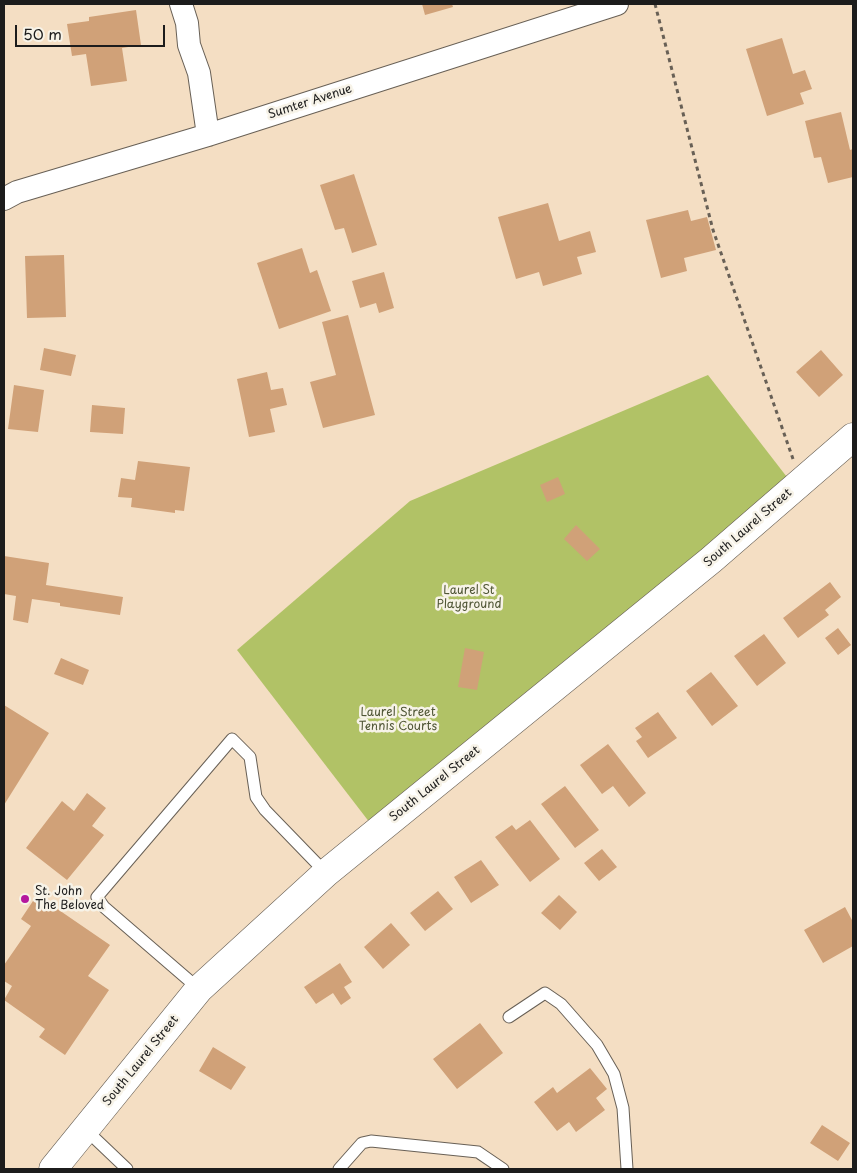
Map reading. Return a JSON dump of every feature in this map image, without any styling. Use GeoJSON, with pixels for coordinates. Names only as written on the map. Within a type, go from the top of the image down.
{"type":"FeatureCollection","features":[{"type":"Feature","properties":{"kind":"street"},"geometry":{"type":"LineString","coordinates":[[181,4],[187,24],[189,45],[199,73],[208,135]]}},
{"type":"Feature","properties":{"kind":"street","name":"Sumter Avenue"},"geometry":{"type":"LineString","coordinates":[[4,199],[17,192],[208,135],[618,4]]}},
{"type":"Feature","properties":{"kind":"street","name":"South Laurel Street"},"geometry":{"type":"LineString","coordinates":[[53,1169],[199,989],[326,873],[711,560],[853,436]]}},
{"type":"Feature","properties":{"kind":"lane"},"geometry":{"type":"LineString","coordinates":[[199,989],[104,907],[97,897],[232,739],[250,758],[256,797],[264,810],[326,873]]}},
{"type":"Feature","properties":{"kind":"lane"},"geometry":{"type":"LineString","coordinates":[[510,1017],[545,993],[561,1004],[597,1045],[614,1074],[623,1108],[627,1169]]}},
{"type":"Feature","properties":{"kind":"lane"},"geometry":{"type":"LineString","coordinates":[[85,1129],[127,1169]]}},
{"type":"Feature","properties":{"kind":"lane"},"geometry":{"type":"LineString","coordinates":[[338,1169],[362,1143],[371,1141],[478,1152],[503,1169]]}},
{"type":"Feature","properties":{"kind":"path"},"geometry":{"type":"LineString","coordinates":[[655,4],[713,230],[795,467]]}},
{"type":"Feature","properties":{"kind":"green space","name":"Laurel St Playground"},"geometry":{"type":"Polygon","coordinates":[[[708,375],[790,481],[370,823],[237,650],[410,501],[708,375]]]}},
{"type":"Feature","properties":{"kind":"building"},"geometry":{"type":"Polygon","coordinates":[[[422,4],[452,4],[453,7],[425,15],[422,4]]]}},
{"type":"Feature","properties":{"kind":"building"},"geometry":{"type":"Polygon","coordinates":[[[136,10],[141,45],[122,48],[127,81],[91,86],[86,54],[72,56],[67,24],[89,21],[89,17],[136,10]]]}},
{"type":"Feature","properties":{"kind":"building"},"geometry":{"type":"Polygon","coordinates":[[[782,38],[793,74],[805,70],[812,89],[800,93],[804,104],[767,116],[746,49],[782,38]]]}},
{"type":"Feature","properties":{"kind":"building"},"geometry":{"type":"Polygon","coordinates":[[[841,112],[850,150],[853,149],[853,177],[828,183],[821,157],[814,158],[805,121],[841,112]]]}},
{"type":"Feature","properties":{"kind":"building"},"geometry":{"type":"Polygon","coordinates":[[[354,174],[377,245],[352,253],[344,228],[335,230],[320,185],[354,174]]]}},
{"type":"Feature","properties":{"kind":"building"},"geometry":{"type":"Polygon","coordinates":[[[548,203],[559,241],[590,231],[596,252],[577,257],[582,274],[543,286],[539,272],[516,279],[498,217],[548,203]]]}},
{"type":"Feature","properties":{"kind":"building"},"geometry":{"type":"Polygon","coordinates":[[[688,210],[691,221],[707,217],[716,250],[684,258],[687,271],[661,278],[646,220],[688,210]]]}},
{"type":"Feature","properties":{"kind":"building"},"geometry":{"type":"Polygon","coordinates":[[[302,248],[310,273],[317,270],[331,311],[279,329],[257,263],[302,248]]]}},
{"type":"Feature","properties":{"kind":"building"},"geometry":{"type":"Polygon","coordinates":[[[64,255],[66,317],[27,318],[25,256],[64,255]]]}},
{"type":"Feature","properties":{"kind":"building"},"geometry":{"type":"Polygon","coordinates":[[[384,272],[394,308],[379,313],[376,303],[360,308],[352,281],[384,272]]]}},
{"type":"Feature","properties":{"kind":"building"},"geometry":{"type":"Polygon","coordinates":[[[348,315],[375,415],[323,428],[310,382],[336,375],[322,322],[348,315]]]}},
{"type":"Feature","properties":{"kind":"building"},"geometry":{"type":"Polygon","coordinates":[[[44,348],[76,355],[71,376],[40,370],[44,348]]]}},
{"type":"Feature","properties":{"kind":"building"},"geometry":{"type":"Polygon","coordinates":[[[821,350],[843,375],[819,397],[796,372],[821,350]]]}},
{"type":"Feature","properties":{"kind":"building"},"geometry":{"type":"Polygon","coordinates":[[[267,372],[271,390],[283,388],[287,405],[270,409],[275,432],[249,437],[237,379],[267,372]]]}},
{"type":"Feature","properties":{"kind":"building"},"geometry":{"type":"Polygon","coordinates":[[[14,385],[44,390],[38,432],[8,429],[14,385]]]}},
{"type":"Feature","properties":{"kind":"building"},"geometry":{"type":"Polygon","coordinates":[[[92,405],[125,408],[123,434],[90,432],[92,405]]]}},
{"type":"Feature","properties":{"kind":"building"},"geometry":{"type":"Polygon","coordinates":[[[138,461],[190,467],[184,511],[175,510],[175,513],[131,507],[132,498],[118,497],[121,478],[135,480],[138,461]]]}},
{"type":"Feature","properties":{"kind":"building"},"geometry":{"type":"Polygon","coordinates":[[[558,477],[565,494],[547,502],[540,485],[558,477]]]}},
{"type":"Feature","properties":{"kind":"building"},"geometry":{"type":"Polygon","coordinates":[[[576,525],[600,549],[587,561],[564,539],[576,525]]]}},
{"type":"Feature","properties":{"kind":"building"},"geometry":{"type":"Polygon","coordinates":[[[4,556],[49,563],[46,585],[123,597],[120,615],[60,606],[60,603],[32,599],[28,623],[13,620],[16,596],[4,594],[4,556]]]}},
{"type":"Feature","properties":{"kind":"building"},"geometry":{"type":"Polygon","coordinates":[[[830,582],[841,597],[825,610],[829,615],[798,638],[783,618],[830,582]]]}},
{"type":"Feature","properties":{"kind":"building"},"geometry":{"type":"Polygon","coordinates":[[[838,628],[851,645],[838,655],[825,638],[838,628]]]}},
{"type":"Feature","properties":{"kind":"building"},"geometry":{"type":"Polygon","coordinates":[[[764,634],[786,663],[757,686],[734,656],[764,634]]]}},
{"type":"Feature","properties":{"kind":"building"},"geometry":{"type":"Polygon","coordinates":[[[465,648],[484,652],[477,690],[458,687],[465,648]]]}},
{"type":"Feature","properties":{"kind":"building"},"geometry":{"type":"Polygon","coordinates":[[[61,658],[89,670],[83,685],[54,674],[61,658]]]}},
{"type":"Feature","properties":{"kind":"building"},"geometry":{"type":"Polygon","coordinates":[[[711,672],[738,706],[712,726],[686,691],[711,672]]]}},
{"type":"Feature","properties":{"kind":"building"},"geometry":{"type":"Polygon","coordinates":[[[4,705],[49,733],[4,805],[4,705]]]}},
{"type":"Feature","properties":{"kind":"building"},"geometry":{"type":"Polygon","coordinates":[[[658,712],[677,738],[648,758],[636,741],[642,737],[635,728],[658,712]]]}},
{"type":"Feature","properties":{"kind":"building"},"geometry":{"type":"Polygon","coordinates":[[[608,744],[646,793],[629,807],[613,786],[602,794],[580,765],[608,744]]]}},
{"type":"Feature","properties":{"kind":"building"},"geometry":{"type":"Polygon","coordinates":[[[565,786],[599,830],[575,848],[541,804],[565,786]]]}},
{"type":"Feature","properties":{"kind":"building"},"geometry":{"type":"Polygon","coordinates":[[[87,793],[106,808],[92,826],[104,835],[67,880],[26,848],[62,801],[74,811],[87,793]]]}},
{"type":"Feature","properties":{"kind":"building"},"geometry":{"type":"Polygon","coordinates":[[[530,820],[560,859],[530,882],[495,837],[512,825],[516,830],[530,820]]]}},
{"type":"Feature","properties":{"kind":"building"},"geometry":{"type":"Polygon","coordinates":[[[602,849],[617,867],[599,881],[584,863],[602,849]]]}},
{"type":"Feature","properties":{"kind":"building"},"geometry":{"type":"Polygon","coordinates":[[[481,860],[499,885],[471,903],[454,877],[481,860]]]}},
{"type":"Feature","properties":{"kind":"building"},"geometry":{"type":"Polygon","coordinates":[[[438,891],[453,909],[425,931],[410,913],[438,891]]]}},
{"type":"Feature","properties":{"kind":"building"},"geometry":{"type":"Polygon","coordinates":[[[37,895],[110,945],[88,976],[109,990],[65,1055],[39,1037],[45,1029],[4,1000],[12,986],[4,981],[4,965],[31,926],[21,919],[37,895]]]}},
{"type":"Feature","properties":{"kind":"building"},"geometry":{"type":"Polygon","coordinates":[[[559,895],[577,912],[560,930],[541,913],[559,895]]]}},
{"type":"Feature","properties":{"kind":"building"},"geometry":{"type":"Polygon","coordinates":[[[845,907],[853,922],[853,946],[823,963],[804,930],[845,907]]]}},
{"type":"Feature","properties":{"kind":"building"},"geometry":{"type":"Polygon","coordinates":[[[391,923],[410,945],[383,969],[364,947],[391,923]]]}},
{"type":"Feature","properties":{"kind":"building"},"geometry":{"type":"Polygon","coordinates":[[[340,963],[352,982],[344,987],[351,998],[341,1005],[333,993],[316,1004],[304,987],[340,963]]]}},
{"type":"Feature","properties":{"kind":"building"},"geometry":{"type":"Polygon","coordinates":[[[480,1023],[503,1053],[457,1089],[433,1059],[480,1023]]]}},
{"type":"Feature","properties":{"kind":"building"},"geometry":{"type":"Polygon","coordinates":[[[213,1047],[246,1067],[231,1090],[199,1071],[213,1047]]]}},
{"type":"Feature","properties":{"kind":"building"},"geometry":{"type":"Polygon","coordinates":[[[590,1068],[607,1089],[596,1098],[605,1110],[576,1132],[569,1122],[557,1131],[534,1102],[553,1087],[557,1093],[590,1068]]]}},
{"type":"Feature","properties":{"kind":"building"},"geometry":{"type":"Polygon","coordinates":[[[822,1125],[850,1143],[838,1161],[810,1143],[822,1125]]]}},
{"type":"Feature","properties":{"kind":"place","name":"St. John The Beloved"},"geometry":{"type":"Point","coordinates":[25,899]}},
{"type":"Feature","properties":{"kind":"park label","name":"Laurel Street Tennis Courts"},"geometry":{"type":"Point","coordinates":[398,720]}}]}
